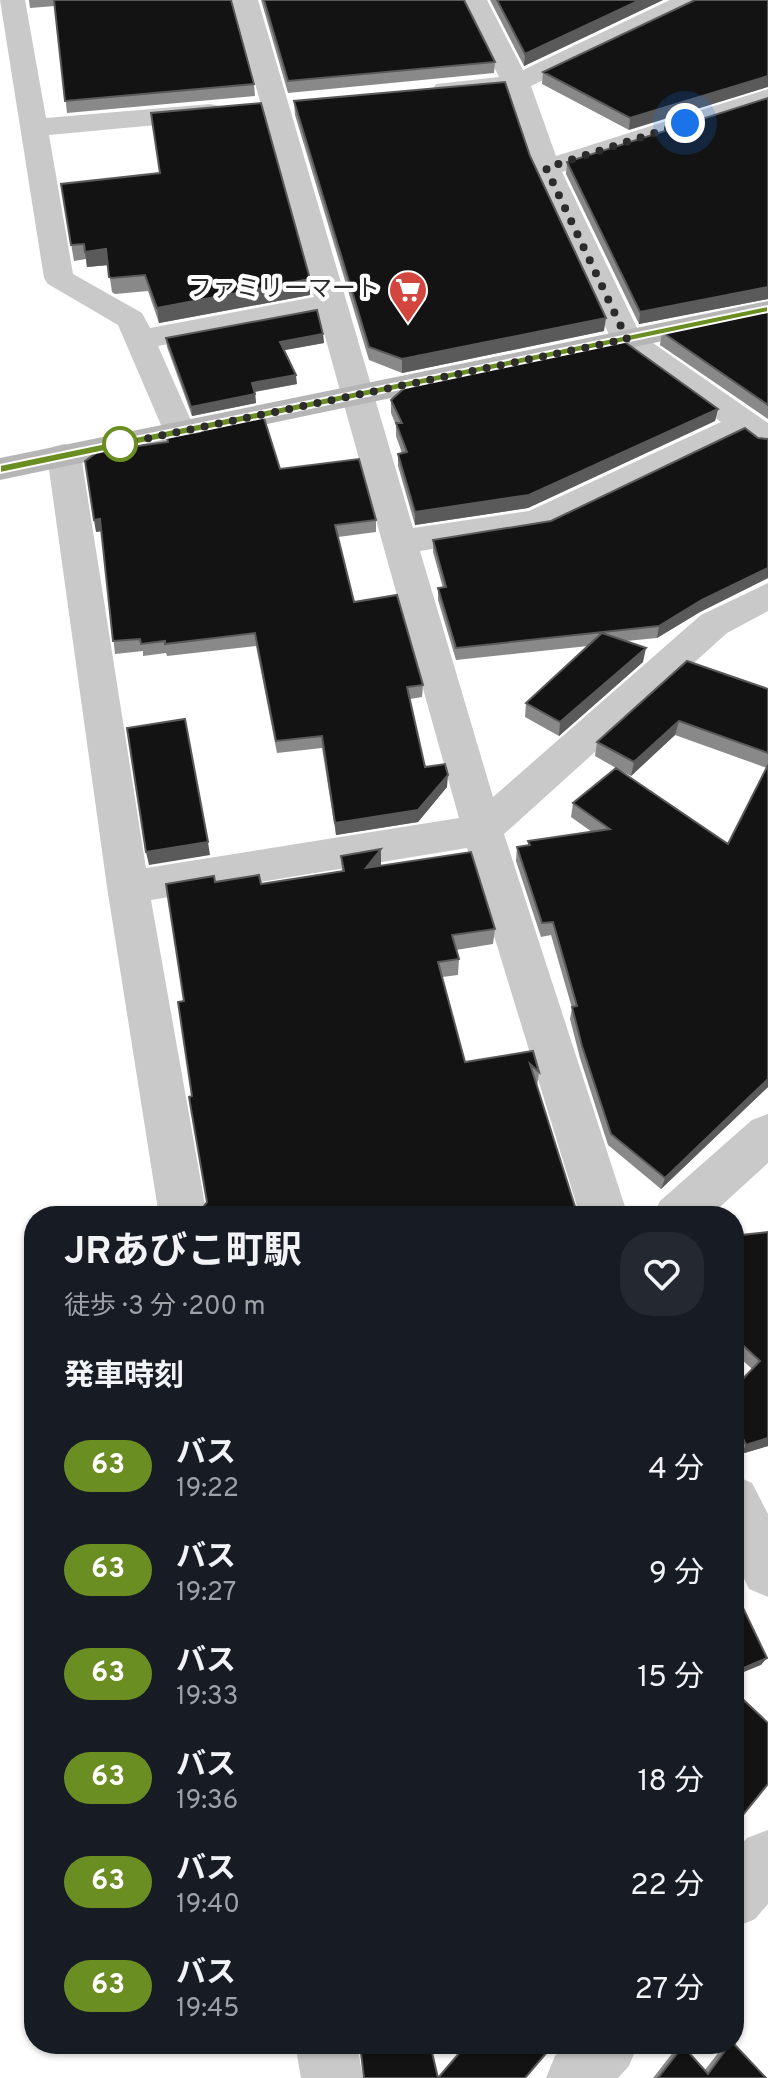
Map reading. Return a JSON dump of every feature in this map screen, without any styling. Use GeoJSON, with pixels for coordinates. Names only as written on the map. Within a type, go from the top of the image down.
{"type":"FeatureCollection","features":[{"type":"Feature","properties":{"kind":"street"},"geometry":{"type":"LineString","coordinates":[[12,0],[59,278],[131,320],[179,432]]}},
{"type":"Feature","properties":{"kind":"street"},"geometry":{"type":"LineString","coordinates":[[245,0],[264,107],[332,303],[482,830],[601,1206]]}},
{"type":"Feature","properties":{"kind":"street"},"geometry":{"type":"LineString","coordinates":[[474,0],[516,83],[546,168],[627,339],[757,431]]}},
{"type":"Feature","properties":{"kind":"street"},"geometry":{"type":"LineString","coordinates":[[426,92],[516,83],[691,0]]}},
{"type":"Feature","properties":{"kind":"street"},"geometry":{"type":"LineString","coordinates":[[546,168],[768,97]]}},
{"type":"Feature","properties":{"kind":"street"},"geometry":{"type":"LineString","coordinates":[[33,128],[264,107]]}},
{"type":"Feature","properties":{"kind":"street"},"geometry":{"type":"LineString","coordinates":[[140,340],[332,303]]}},
{"type":"Feature","properties":{"kind":"street"},"geometry":{"type":"LineString","coordinates":[[0,469],[768,310]]}},
{"type":"Feature","properties":{"kind":"street"},"geometry":{"type":"LineString","coordinates":[[400,542],[536,522],[757,431]]}},
{"type":"Feature","properties":{"kind":"street"},"geometry":{"type":"LineString","coordinates":[[64,455],[128,887],[181,1206]]}},
{"type":"Feature","properties":{"kind":"street"},"geometry":{"type":"LineString","coordinates":[[128,887],[482,830],[714,624],[768,595]]}},
{"type":"Feature","properties":{"kind":"street"},"geometry":{"type":"LineString","coordinates":[[688,1206],[768,1134]]}},
{"type":"Feature","properties":{"kind":"street"},"geometry":{"type":"LineString","coordinates":[[744,1521],[768,1570]]}},
{"type":"Feature","properties":{"kind":"street"},"geometry":{"type":"LineString","coordinates":[[744,1887],[768,1859]]}},
{"type":"Feature","properties":{"kind":"street"},"geometry":{"type":"LineString","coordinates":[[328,2054],[332,2078]]}},
{"type":"Feature","properties":{"kind":"street"},"geometry":{"type":"LineString","coordinates":[[577,2078],[598,2054]]}},
{"type":"Feature","properties":{"kind":"building"},"geometry":{"type":"Polygon","coordinates":[[[54,0],[231,0],[254,84],[65,101],[54,0]]]}},
{"type":"Feature","properties":{"kind":"building"},"geometry":{"type":"Polygon","coordinates":[[[264,0],[464,0],[495,62],[288,81],[264,0]]]}},
{"type":"Feature","properties":{"kind":"building"},"geometry":{"type":"Polygon","coordinates":[[[497,0],[640,0],[525,54],[497,0]]]}},
{"type":"Feature","properties":{"kind":"building"},"geometry":{"type":"Polygon","coordinates":[[[695,0],[768,0],[768,76],[630,118],[543,72],[695,0]]]}},
{"type":"Feature","properties":{"kind":"building"},"geometry":{"type":"Polygon","coordinates":[[[505,82],[530,156],[606,318],[402,359],[369,347],[294,101],[505,82]]]}},
{"type":"Feature","properties":{"kind":"building"},"geometry":{"type":"Polygon","coordinates":[[[768,98],[768,287],[640,312],[567,162],[768,98]]]}},
{"type":"Feature","properties":{"kind":"building"},"geometry":{"type":"Polygon","coordinates":[[[261,103],[310,279],[157,308],[145,275],[109,277],[106,249],[85,252],[84,244],[71,245],[61,184],[160,173],[151,113],[261,103]]]}},
{"type":"Feature","properties":{"kind":"building"},"geometry":{"type":"Polygon","coordinates":[[[317,310],[323,334],[280,342],[296,375],[252,383],[255,394],[191,407],[166,338],[317,310]]]}},
{"type":"Feature","properties":{"kind":"building"},"geometry":{"type":"Polygon","coordinates":[[[768,310],[768,405],[662,332],[768,310]]]}},
{"type":"Feature","properties":{"kind":"building"},"geometry":{"type":"Polygon","coordinates":[[[622,340],[718,409],[529,495],[415,512],[398,454],[407,452],[396,423],[402,423],[391,400],[408,385],[622,340]]]}},
{"type":"Feature","properties":{"kind":"building"},"geometry":{"type":"Polygon","coordinates":[[[263,415],[280,469],[359,459],[376,520],[335,525],[354,602],[397,595],[423,685],[407,687],[425,767],[445,764],[448,775],[418,810],[335,823],[322,736],[276,741],[255,633],[165,644],[165,641],[141,644],[140,639],[113,641],[100,519],[94,520],[85,461],[99,451],[168,442],[167,437],[200,432],[199,429],[263,415]]]}},
{"type":"Feature","properties":{"kind":"building"},"geometry":{"type":"Polygon","coordinates":[[[745,428],[758,438],[768,439],[768,568],[702,600],[659,626],[456,648],[438,588],[446,587],[433,540],[551,521],[745,428]]]}},
{"type":"Feature","properties":{"kind":"building"},"geometry":{"type":"Polygon","coordinates":[[[602,633],[646,648],[560,722],[526,703],[602,633]]]}},
{"type":"Feature","properties":{"kind":"building"},"geometry":{"type":"Polygon","coordinates":[[[687,661],[768,689],[768,753],[679,721],[634,762],[597,742],[687,661]]]}},
{"type":"Feature","properties":{"kind":"building"},"geometry":{"type":"Polygon","coordinates":[[[185,719],[208,842],[146,852],[127,728],[185,719]]]}},
{"type":"Feature","properties":{"kind":"building"},"geometry":{"type":"Polygon","coordinates":[[[768,765],[768,1079],[665,1178],[611,1134],[582,1046],[572,1007],[577,1006],[553,922],[542,923],[517,847],[530,845],[528,841],[610,829],[573,803],[616,768],[728,844],[768,765]]]}},
{"type":"Feature","properties":{"kind":"building"},"geometry":{"type":"Polygon","coordinates":[[[381,849],[366,868],[471,852],[495,929],[452,935],[459,959],[438,962],[465,1062],[533,1051],[539,1072],[530,1064],[575,1206],[204,1206],[207,1202],[189,1097],[192,1096],[178,1002],[184,1001],[166,884],[214,876],[215,882],[259,875],[261,884],[344,871],[341,856],[381,849]]]}},
{"type":"Feature","properties":{"kind":"building"},"geometry":{"type":"Polygon","coordinates":[[[768,1232],[768,1438],[746,1445],[744,1378],[760,1361],[744,1346],[744,1235],[768,1232]]]}},
{"type":"Feature","properties":{"kind":"building"},"geometry":{"type":"Polygon","coordinates":[[[744,1610],[767,1658],[744,1668],[744,1610]]]}},
{"type":"Feature","properties":{"kind":"building"},"geometry":{"type":"Polygon","coordinates":[[[744,1700],[768,1723],[768,1784],[744,1814],[744,1700]]]}},
{"type":"Feature","properties":{"kind":"building"},"geometry":{"type":"Polygon","coordinates":[[[361,2054],[432,2054],[438,2078],[364,2078],[361,2054]]]}},
{"type":"Feature","properties":{"kind":"building"},"geometry":{"type":"Polygon","coordinates":[[[458,2054],[545,2054],[525,2078],[438,2078],[458,2054]]]}},
{"type":"Feature","properties":{"kind":"building"},"geometry":{"type":"Polygon","coordinates":[[[677,2054],[690,2054],[708,2074],[723,2054],[743,2054],[766,2078],[658,2078],[677,2054]]]}},
{"type":"Feature","properties":{"kind":"bus line","name":"63"},"geometry":{"type":"LineString","coordinates":[[0,469],[768,310]]}},
{"type":"Feature","properties":{"kind":"place","name":"ファミリーマート"},"geometry":{"type":"Point","coordinates":[408,324]}},
{"type":"Feature","properties":{"kind":"route"},"geometry":{"type":"LineString","coordinates":[[120,444],[627,339],[546,168],[685,123]]}}]}
